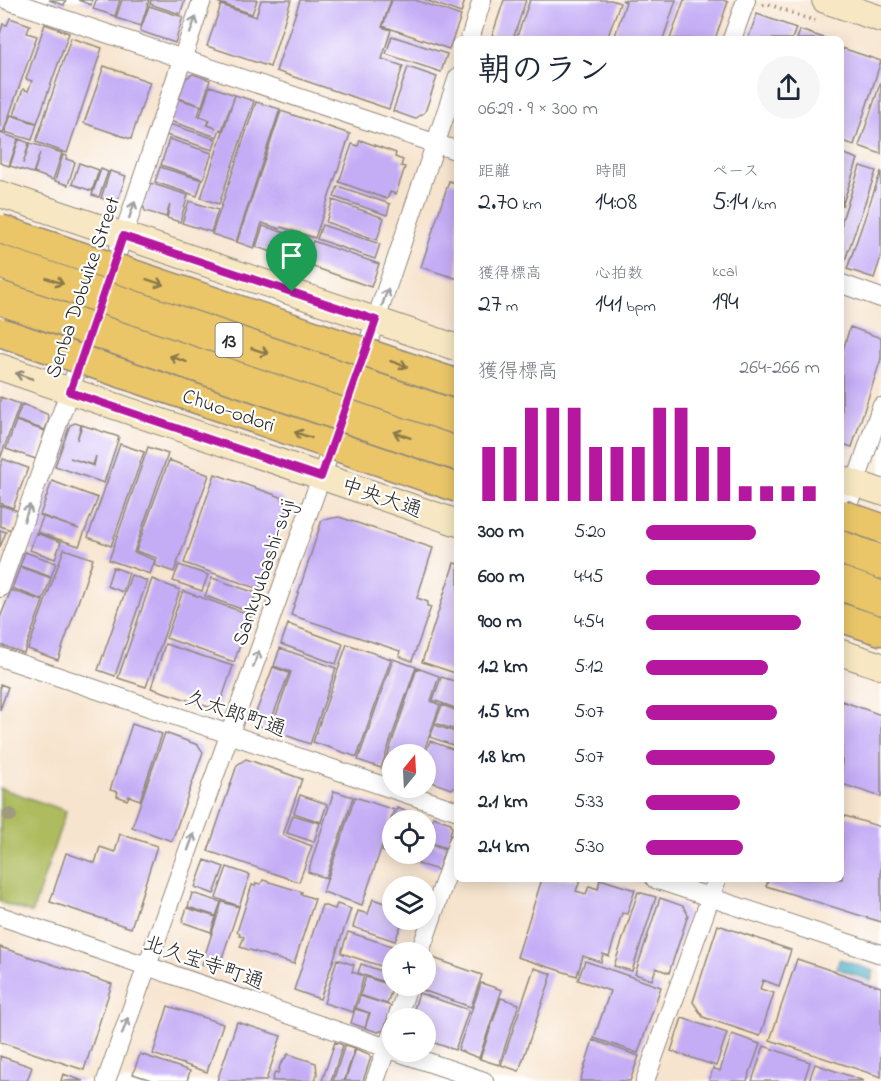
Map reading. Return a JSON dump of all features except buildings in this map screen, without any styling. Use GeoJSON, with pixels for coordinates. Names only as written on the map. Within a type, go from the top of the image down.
{"type":"FeatureCollection","features":[{"type":"Feature","properties":{"kind":"highway","name":"13"},"geometry":{"type":"LineString","coordinates":[[0,262],[454,417]]}},
{"type":"Feature","properties":{"kind":"highway","name":"13"},"geometry":{"type":"LineString","coordinates":[[0,298],[454,453]]}},
{"type":"Feature","properties":{"kind":"highway"},"geometry":{"type":"LineString","coordinates":[[844,549],[881,562]]}},
{"type":"Feature","properties":{"kind":"highway"},"geometry":{"type":"LineString","coordinates":[[844,585],[881,598]]}},
{"type":"Feature","properties":{"kind":"main road"},"geometry":{"type":"LineString","coordinates":[[0,229],[454,383]]}},
{"type":"Feature","properties":{"kind":"main road","name":"Chuo-odori"},"geometry":{"type":"LineString","coordinates":[[0,332],[454,487]]}},
{"type":"Feature","properties":{"kind":"main road"},"geometry":{"type":"LineString","coordinates":[[844,515],[881,528]]}},
{"type":"Feature","properties":{"kind":"main road"},"geometry":{"type":"LineString","coordinates":[[844,619],[881,631]]}},
{"type":"Feature","properties":{"kind":"street"},"geometry":{"type":"LineString","coordinates":[[7,0],[454,150]]}},
{"type":"Feature","properties":{"kind":"street","name":"Senba Dobuike Street"},"geometry":{"type":"LineString","coordinates":[[0,588],[70,392],[202,0]]}},
{"type":"Feature","properties":{"kind":"street"},"geometry":{"type":"LineString","coordinates":[[471,36],[482,0]]}},
{"type":"Feature","properties":{"kind":"street"},"geometry":{"type":"LineString","coordinates":[[733,36],[746,0]]}},
{"type":"Feature","properties":{"kind":"street"},"geometry":{"type":"LineString","coordinates":[[825,0],[881,19]]}},
{"type":"Feature","properties":{"kind":"street","name":"Sankyubashi-suji"},"geometry":{"type":"LineString","coordinates":[[106,1081],[321,477],[454,89]]}},
{"type":"Feature","properties":{"kind":"street"},"geometry":{"type":"LineString","coordinates":[[0,194],[454,347]]}},
{"type":"Feature","properties":{"kind":"street"},"geometry":{"type":"LineString","coordinates":[[844,285],[881,298]]}},
{"type":"Feature","properties":{"kind":"street","name":"中央大通"},"geometry":{"type":"LineString","coordinates":[[0,367],[454,522]]}},
{"type":"Feature","properties":{"kind":"street"},"geometry":{"type":"LineString","coordinates":[[844,509],[848,481],[881,407]]}},
{"type":"Feature","properties":{"kind":"street"},"geometry":{"type":"LineString","coordinates":[[848,481],[881,492]]}},
{"type":"Feature","properties":{"kind":"street"},"geometry":{"type":"LineString","coordinates":[[844,653],[881,666]]}},
{"type":"Feature","properties":{"kind":"street","name":"久太郎町通"},"geometry":{"type":"LineString","coordinates":[[0,657],[454,810]]}},
{"type":"Feature","properties":{"kind":"street"},"geometry":{"type":"LineString","coordinates":[[423,942],[454,854]]}},
{"type":"Feature","properties":{"kind":"street"},"geometry":{"type":"LineString","coordinates":[[664,882],[881,954]]}},
{"type":"Feature","properties":{"kind":"street"},"geometry":{"type":"LineString","coordinates":[[645,1081],[716,882]]}},
{"type":"Feature","properties":{"kind":"street","name":"北久宝寺町通"},"geometry":{"type":"LineString","coordinates":[[0,916],[382,1047]]}},
{"type":"Feature","properties":{"kind":"street"},"geometry":{"type":"LineString","coordinates":[[375,1081],[385,1062]]}},
{"type":"Feature","properties":{"kind":"street","name":"北久宝寺町通"},"geometry":{"type":"LineString","coordinates":[[428,1062],[484,1081]]}},
{"type":"Feature","properties":{"kind":"green space"},"geometry":{"type":"Polygon","coordinates":[[[0,788],[66,811],[32,913],[0,902],[0,788]]]}},
{"type":"Feature","properties":{"kind":"water"},"geometry":{"type":"Polygon","coordinates":[[[840,959],[874,971],[871,981],[836,968],[840,959]]]}},
{"type":"Feature","properties":{"kind":"route"},"geometry":{"type":"LineString","coordinates":[[123,236],[292,292],[376,320],[321,477],[70,392],[123,236]]}}]}
